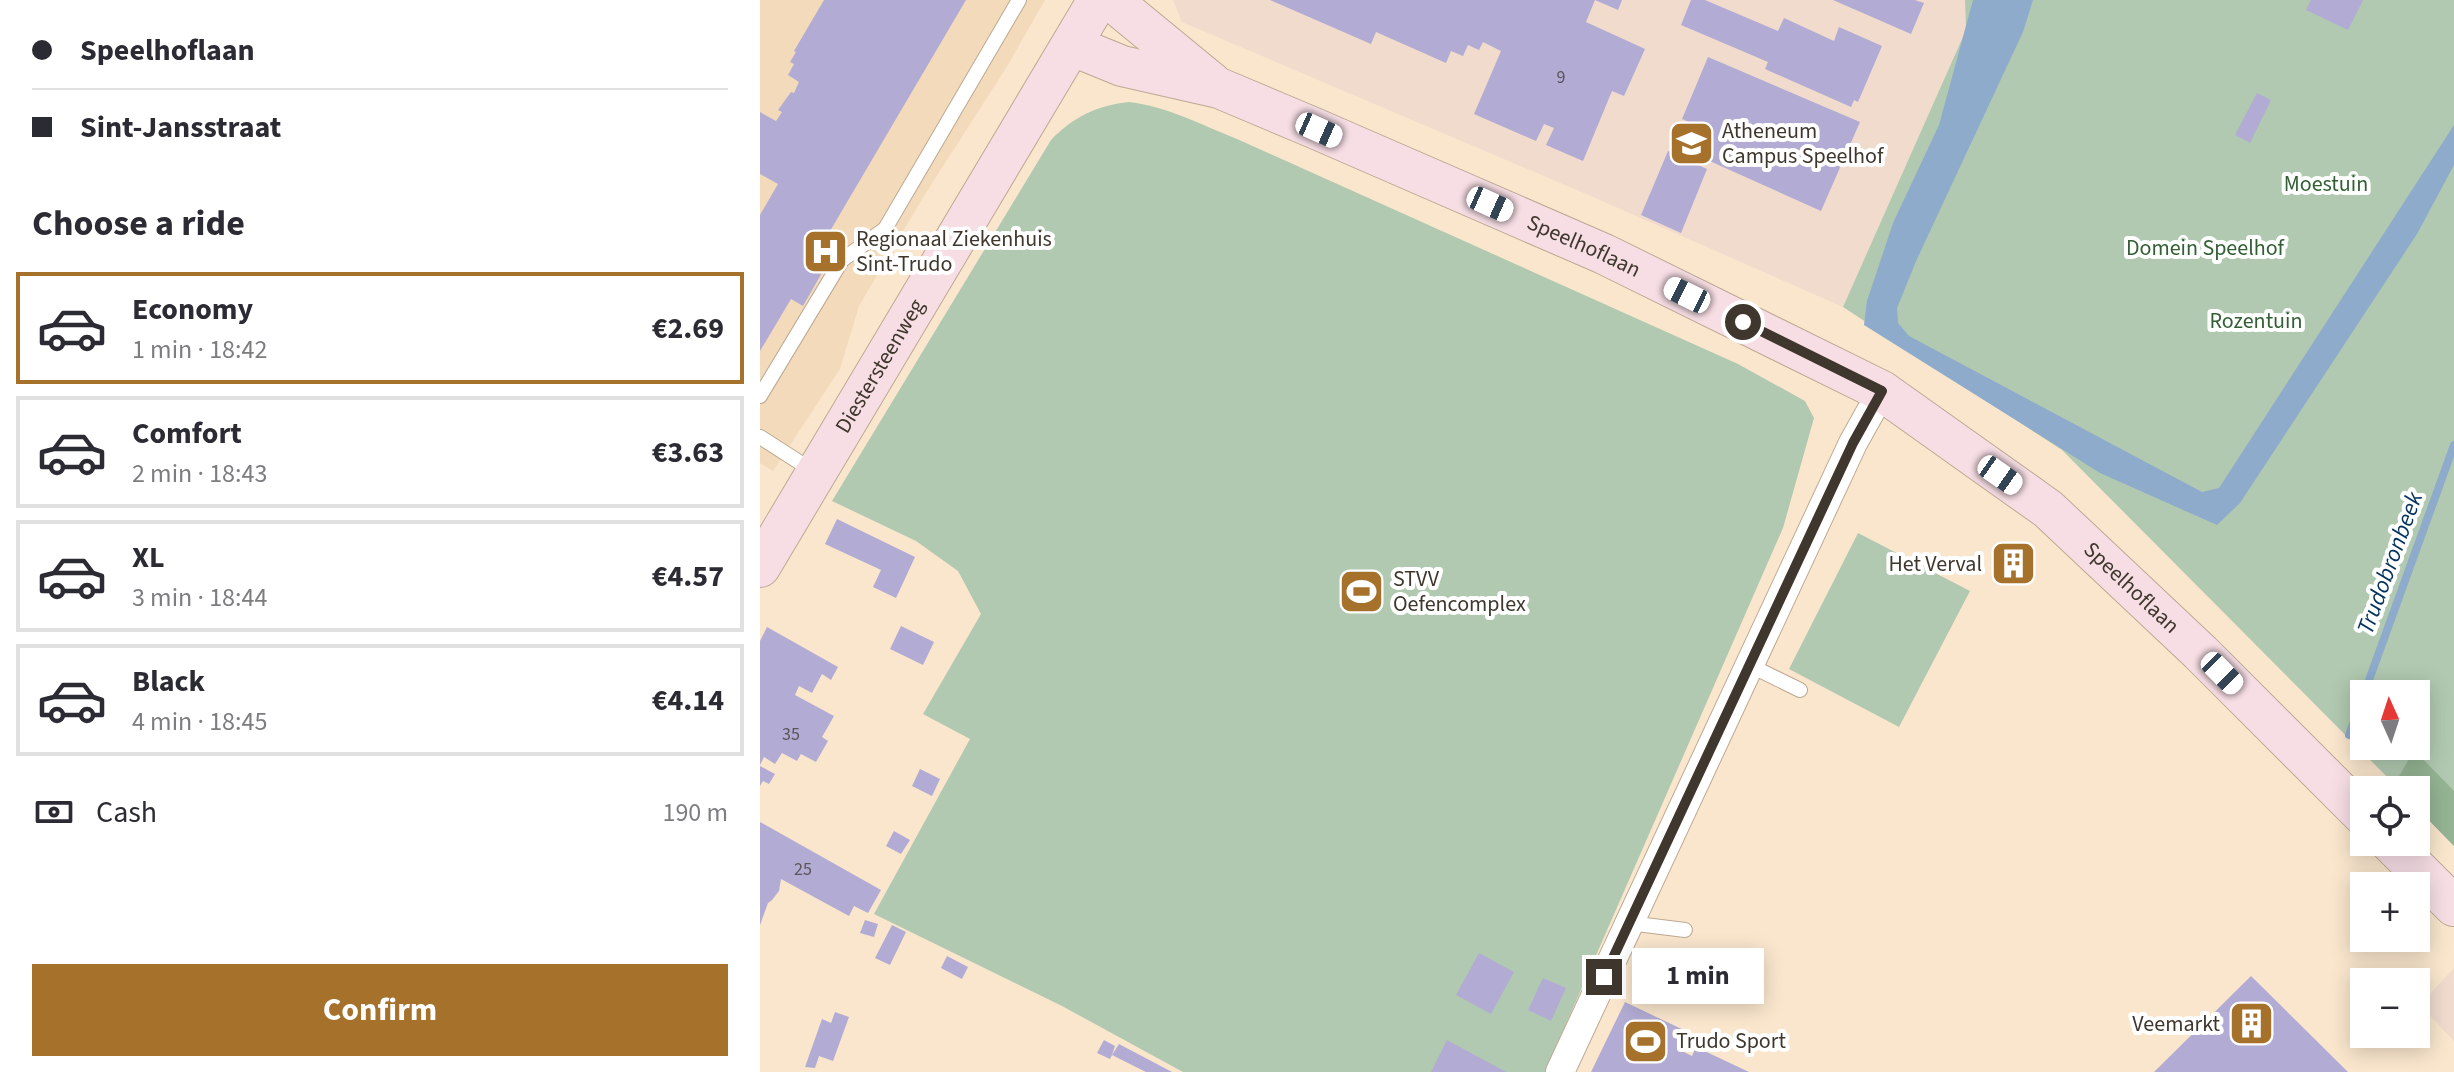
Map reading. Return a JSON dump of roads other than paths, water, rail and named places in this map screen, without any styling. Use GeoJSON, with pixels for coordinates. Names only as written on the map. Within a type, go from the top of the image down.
{"type":"FeatureCollection","features":[{"type":"Feature","properties":{"kind":"street","name":"Diestersteenweg"},"geometry":{"type":"LineString","coordinates":[[760,567],[1098,0]]}},
{"type":"Feature","properties":{"kind":"street","name":"Speelhoflaan"},"geometry":{"type":"LineString","coordinates":[[1111,0],[1219,88]]}},
{"type":"Feature","properties":{"kind":"street","name":"Speelhoflaan"},"geometry":{"type":"LineString","coordinates":[[1073,46],[1122,66],[1219,88],[1604,254],[1882,391],[2048,509],[2200,652],[2350,802]]}},
{"type":"Feature","properties":{"kind":"street"},"geometry":{"type":"LineString","coordinates":[[1560,1072],[1853,443],[1882,391]]}},
{"type":"Feature","properties":{"kind":"street"},"geometry":{"type":"LineString","coordinates":[[2404,856],[2454,906]]}},
{"type":"Feature","properties":{"kind":"lane"},"geometry":{"type":"LineString","coordinates":[[760,396],[842,260],[885,229],[1019,0]]}},
{"type":"Feature","properties":{"kind":"lane"},"geometry":{"type":"LineString","coordinates":[[760,437],[816,474]]}},
{"type":"Feature","properties":{"kind":"lane"},"geometry":{"type":"LineString","coordinates":[[1749,665],[1800,690]]}},
{"type":"Feature","properties":{"kind":"lane"},"geometry":{"type":"LineString","coordinates":[[1629,923],[1685,930]]}},
{"type":"Feature","properties":{"kind":"water"},"geometry":{"type":"Polygon","coordinates":[[[1973,0],[2033,0],[2023,32],[1917,259],[1897,308],[1898,323],[1909,336],[2202,492],[2219,488],[2454,125],[2454,165],[2417,234],[2240,503],[2217,525],[2100,473],[1864,325],[1867,301],[1893,223],[1939,125],[1973,0]]]}},
{"type":"Feature","properties":{"kind":"waterway","name":"Trudobronbeek"},"geometry":{"type":"LineString","coordinates":[[2369,680],[2454,445]]}},
{"type":"Feature","properties":{"kind":"place","name":"Atheneum Campus Speelhof"},"geometry":{"type":"Point","coordinates":[1691,144]}},
{"type":"Feature","properties":{"kind":"place","name":"Regionaal Ziekenhuis Sint-Trudo"},"geometry":{"type":"Point","coordinates":[825,252]}},
{"type":"Feature","properties":{"kind":"place","name":"Het Verval"},"geometry":{"type":"Point","coordinates":[2013,564]}},
{"type":"Feature","properties":{"kind":"place","name":"STVV Oefencomplex"},"geometry":{"type":"Point","coordinates":[1362,592]}},
{"type":"Feature","properties":{"kind":"place","name":"Veemarkt"},"geometry":{"type":"Point","coordinates":[2251,1024]}},
{"type":"Feature","properties":{"kind":"place","name":"Trudo Sport"},"geometry":{"type":"Point","coordinates":[1645,1041]}},
{"type":"Feature","properties":{"kind":"park label","name":"Moestuin"},"geometry":{"type":"Point","coordinates":[2326,184]}},
{"type":"Feature","properties":{"kind":"park label","name":"Domein Speelhof"},"geometry":{"type":"Point","coordinates":[2205,248]}},
{"type":"Feature","properties":{"kind":"park label","name":"Rozentuin"},"geometry":{"type":"Point","coordinates":[2256,321]}}]}
